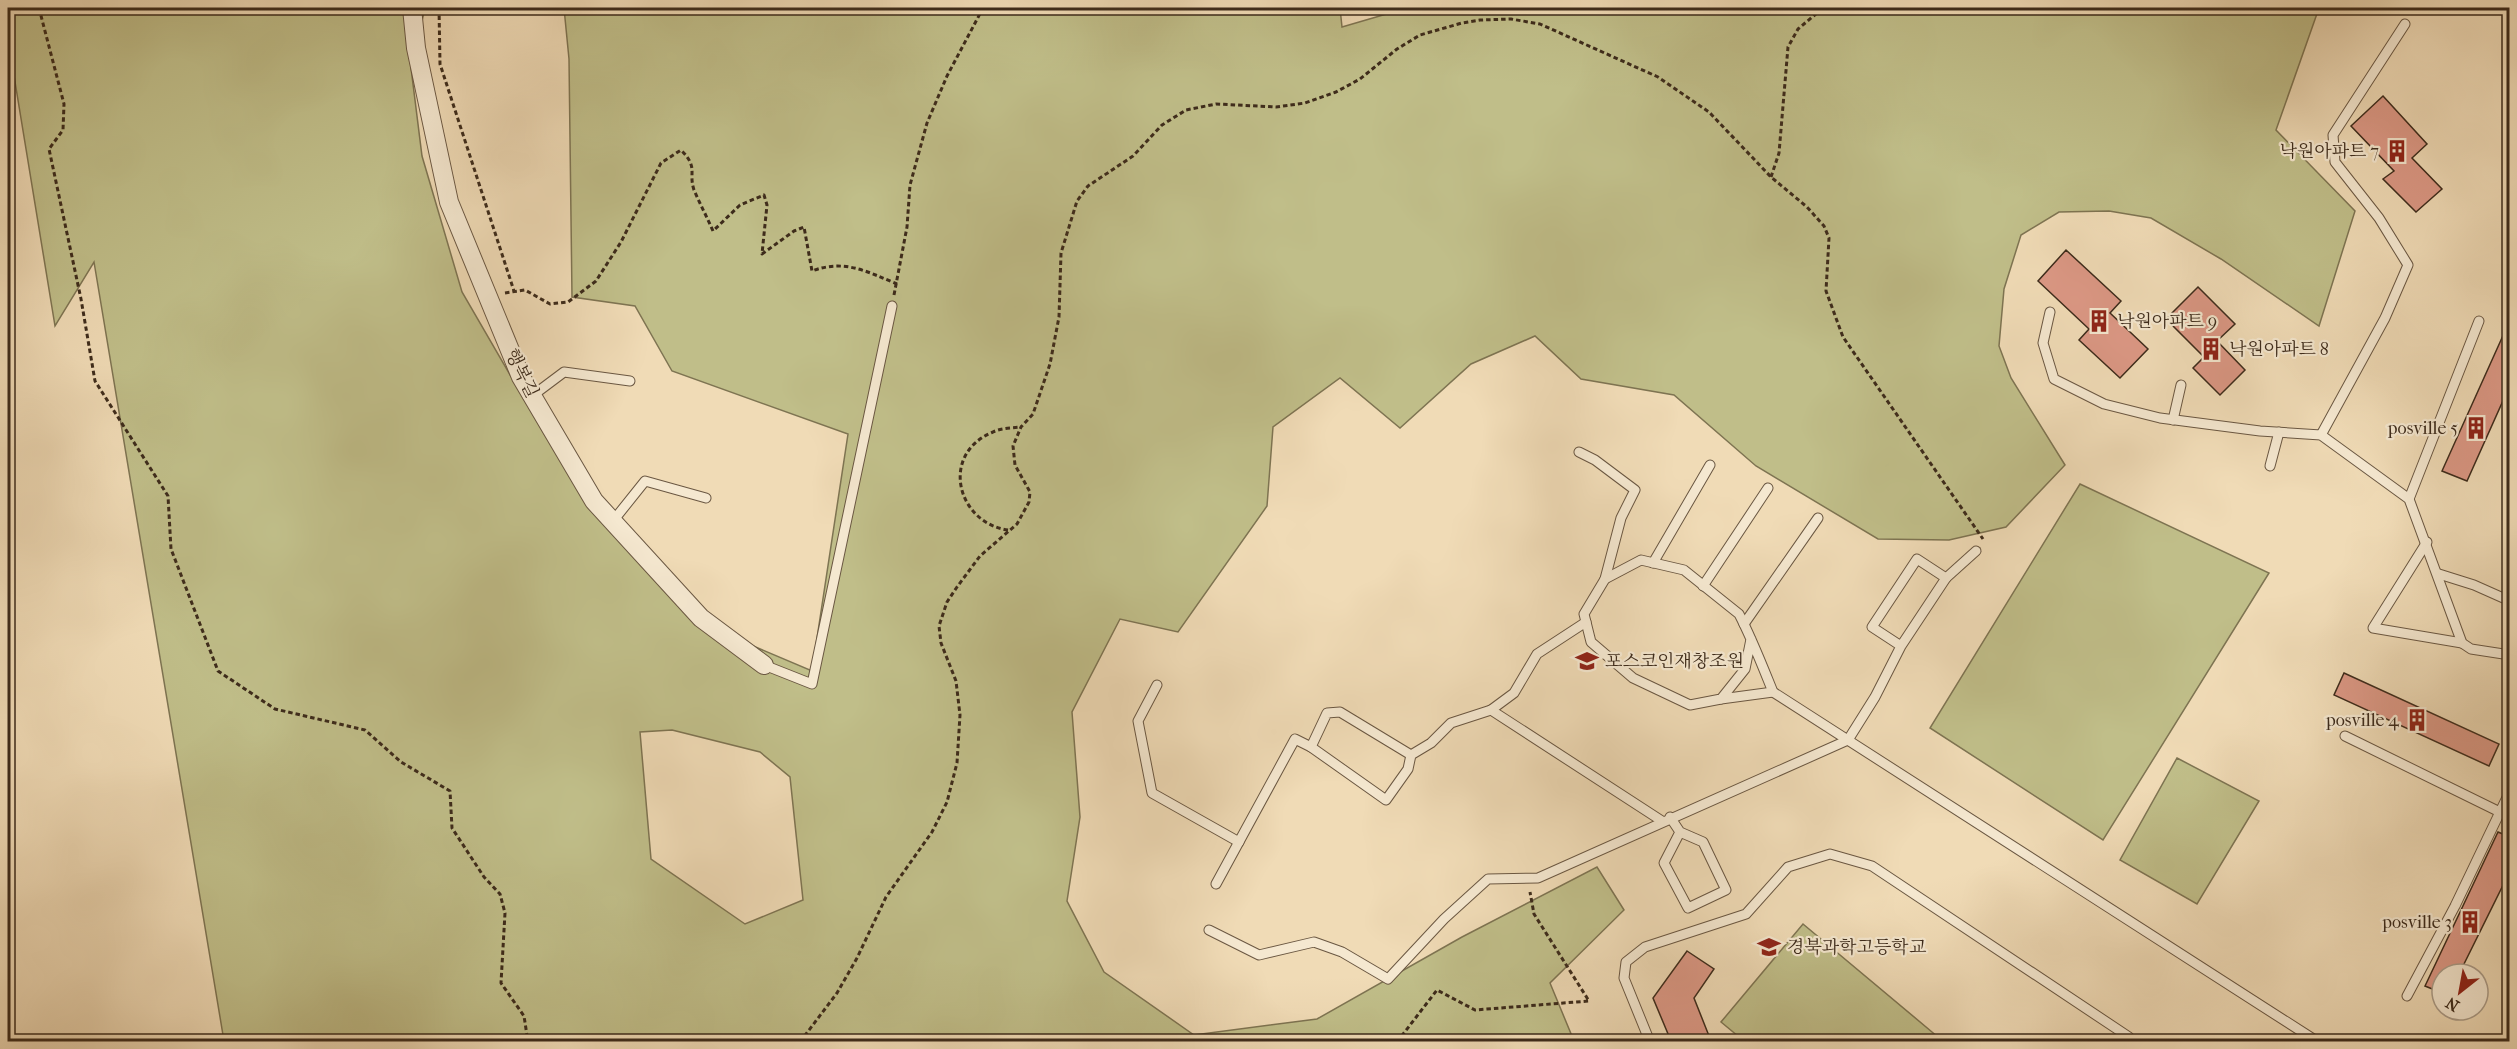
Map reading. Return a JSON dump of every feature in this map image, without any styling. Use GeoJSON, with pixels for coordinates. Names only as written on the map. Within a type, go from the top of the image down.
{"type":"FeatureCollection","features":[{"type":"Feature","properties":{"kind":"street","name":"행복길"},"geometry":{"type":"LineString","coordinates":[[412,8],[416,48],[449,202],[520,377],[594,501],[701,618],[764,665]]}},
{"type":"Feature","properties":{"kind":"lane"},"geometry":{"type":"LineString","coordinates":[[2321,435],[2385,318],[2408,265],[2379,218],[2335,162],[2333,135],[2405,24]]}},
{"type":"Feature","properties":{"kind":"lane"},"geometry":{"type":"LineString","coordinates":[[764,665],[812,684],[892,306]]}},
{"type":"Feature","properties":{"kind":"lane"},"geometry":{"type":"LineString","coordinates":[[2050,312],[2043,343],[2054,379],[2104,404],[2173,420],[2321,435],[2409,499],[2439,574],[2462,643]]}},
{"type":"Feature","properties":{"kind":"lane"},"geometry":{"type":"LineString","coordinates":[[2409,499],[2479,321]]}},
{"type":"Feature","properties":{"kind":"lane"},"geometry":{"type":"LineString","coordinates":[[532,396],[564,372],[630,381]]}},
{"type":"Feature","properties":{"kind":"lane"},"geometry":{"type":"LineString","coordinates":[[2173,420],[2181,385]]}},
{"type":"Feature","properties":{"kind":"lane"},"geometry":{"type":"LineString","coordinates":[[2270,466],[2279,432]]}},
{"type":"Feature","properties":{"kind":"lane"},"geometry":{"type":"LineString","coordinates":[[1579,452],[1595,460],[1635,490],[1621,518],[1605,579],[1584,614],[1591,642],[1634,678],[1690,705],[1773,692]]}},
{"type":"Feature","properties":{"kind":"lane"},"geometry":{"type":"LineString","coordinates":[[1653,563],[1710,465]]}},
{"type":"Feature","properties":{"kind":"lane"},"geometry":{"type":"LineString","coordinates":[[613,521],[645,481],[706,498]]}},
{"type":"Feature","properties":{"kind":"lane"},"geometry":{"type":"LineString","coordinates":[[1703,586],[1768,488]]}},
{"type":"Feature","properties":{"kind":"lane"},"geometry":{"type":"LineString","coordinates":[[1744,624],[1818,518]]}},
{"type":"Feature","properties":{"kind":"lane"},"geometry":{"type":"LineString","coordinates":[[2427,542],[2373,628],[2462,643],[2471,649],[2510,655]]}},
{"type":"Feature","properties":{"kind":"lane"},"geometry":{"type":"LineString","coordinates":[[1209,930],[1259,955],[1314,942],[1342,952],[1388,979],[1444,919],[1488,879],[1538,878],[1666,819],[1848,740],[1875,698],[1901,646],[1946,578],[1976,551]]}},
{"type":"Feature","properties":{"kind":"lane"},"geometry":{"type":"LineString","coordinates":[[1901,646],[1872,627],[1902,581],[1917,559],[1946,578]]}},
{"type":"Feature","properties":{"kind":"lane"},"geometry":{"type":"LineString","coordinates":[[1605,579],[1641,560],[1684,570],[1739,614],[1773,692],[2318,1041]]}},
{"type":"Feature","properties":{"kind":"lane"},"geometry":{"type":"LineString","coordinates":[[2439,574],[2474,585],[2510,601]]}},
{"type":"Feature","properties":{"kind":"lane"},"geometry":{"type":"LineString","coordinates":[[1216,884],[1295,739],[1311,747],[1386,800],[1408,769],[1411,755],[1431,743],[1451,723],[1491,710],[1514,693],[1537,654],[1586,622]]}},
{"type":"Feature","properties":{"kind":"lane"},"geometry":{"type":"LineString","coordinates":[[1721,699],[1744,669],[1751,639]]}},
{"type":"Feature","properties":{"kind":"lane"},"geometry":{"type":"LineString","coordinates":[[1158,686],[1138,722],[1152,793],[1239,842]]}},
{"type":"Feature","properties":{"kind":"lane"},"geometry":{"type":"LineString","coordinates":[[1491,710],[1666,819],[1680,832],[1703,842],[1726,890],[1688,908],[1664,863],[1680,832]]}},
{"type":"Feature","properties":{"kind":"lane"},"geometry":{"type":"LineString","coordinates":[[1311,747],[1327,713],[1340,712],[1411,755]]}},
{"type":"Feature","properties":{"kind":"lane"},"geometry":{"type":"LineString","coordinates":[[2345,736],[2510,818]]}},
{"type":"Feature","properties":{"kind":"lane"},"geometry":{"type":"LineString","coordinates":[[2407,996],[2455,906],[2510,791]]}},
{"type":"Feature","properties":{"kind":"lane"},"geometry":{"type":"LineString","coordinates":[[1650,1041],[1624,978],[1626,962],[1645,946],[1746,914],[1788,867],[1830,854],[1872,866],[2128,1037],[2130,1041]]}},
{"type":"Feature","properties":{"kind":"path"},"geometry":{"type":"LineString","coordinates":[[39,8],[64,104],[63,130],[49,149],[81,299],[95,381],[168,496],[171,549],[218,671],[274,709],[365,730],[401,762],[450,791],[452,828],[484,877],[501,894],[505,913],[501,983],[524,1016],[528,1041]]}},
{"type":"Feature","properties":{"kind":"path"},"geometry":{"type":"LineString","coordinates":[[439,8],[440,64],[514,292]]}},
{"type":"Feature","properties":{"kind":"path"},"geometry":{"type":"LineString","coordinates":[[487,295],[525,290],[550,304],[568,302],[596,281],[621,243],[661,163],[681,150],[689,158],[694,171],[693,187],[713,231],[740,206],[764,195],[767,205],[762,254],[794,231],[804,227],[812,271],[829,264],[862,270],[897,284],[907,227],[910,185],[927,123],[947,76],[983,8]]}},
{"type":"Feature","properties":{"kind":"path"},"geometry":{"type":"LineString","coordinates":[[1772,177],[1781,134],[1788,47],[1798,29],[1823,8]]}},
{"type":"Feature","properties":{"kind":"path"},"geometry":{"type":"LineString","coordinates":[[800,1041],[837,993],[857,958],[886,897],[932,832],[947,802],[957,763],[960,715],[956,681],[941,644],[939,626],[947,602],[980,556],[1023,514],[1030,492],[1012,457],[1013,446],[1021,427],[1033,414],[1056,340],[1061,253],[1077,201],[1088,186],[1133,156],[1162,125],[1186,110],[1216,104],[1276,107],[1305,103],[1336,92],[1360,79],[1404,44],[1434,30],[1480,20],[1526,21],[1564,33],[1678,88],[1709,112],[1772,177],[1807,207],[1824,226],[1829,238],[1826,291],[1835,320],[1854,354],[1985,542],[1976,551]]}},
{"type":"Feature","properties":{"kind":"path"},"geometry":{"type":"LineString","coordinates":[[1008,530],[988,523],[972,508],[961,488],[959,469],[970,450],[979,441],[994,431],[1021,427]]}},
{"type":"Feature","properties":{"kind":"path"},"geometry":{"type":"LineString","coordinates":[[1397,1041],[1437,990],[1475,1010],[1589,1001],[1534,914],[1528,878]]}},
{"type":"Feature","properties":{"kind":"shaded area"},"geometry":{"type":"Polygon","coordinates":[[[8,8],[425,8],[411,68],[422,156],[462,292],[545,435],[692,620],[812,671],[848,434],[672,371],[635,306],[572,297],[569,59],[564,8],[1340,8],[1342,27],[1407,8],[2319,8],[2276,130],[2355,211],[2319,326],[2221,259],[2151,218],[2109,211],[2059,212],[2021,235],[2004,289],[1999,346],[2011,378],[2065,465],[2006,527],[1949,540],[1878,539],[1756,466],[1674,395],[1581,379],[1535,336],[1471,364],[1400,428],[1340,378],[1273,427],[1267,506],[1178,632],[1120,619],[1072,712],[1080,817],[1067,901],[1104,972],[1194,1035],[1317,1019],[1462,937],[1597,867],[1624,910],[1550,983],[1574,1041],[224,1041],[94,262],[55,326],[8,39],[8,8]],[[672,730],[640,732],[651,859],[745,924],[803,900],[790,777],[760,752],[672,730]]]}},
{"type":"Feature","properties":{"kind":"shaded area"},"geometry":{"type":"Polygon","coordinates":[[[2080,484],[2269,573],[2103,840],[1930,728],[2080,484]]]}},
{"type":"Feature","properties":{"kind":"shaded area"},"geometry":{"type":"Polygon","coordinates":[[[2177,758],[2259,801],[2197,904],[2120,860],[2177,758]]]}},
{"type":"Feature","properties":{"kind":"shaded area"},"geometry":{"type":"Polygon","coordinates":[[[1803,924],[1938,1037],[1935,1041],[1744,1041],[1721,1022],[1803,924]]]}},
{"type":"Feature","properties":{"kind":"building","name":"낙원아파트 7"},"geometry":{"type":"Polygon","coordinates":[[[2383,96],[2427,144],[2412,158],[2442,189],[2416,212],[2383,179],[2394,171],[2351,126],[2383,96]]]}},
{"type":"Feature","properties":{"kind":"building","name":"낙원아파트 9"},"geometry":{"type":"Polygon","coordinates":[[[2066,250],[2121,301],[2110,313],[2148,349],[2120,378],[2079,340],[2089,329],[2038,281],[2066,250]]]}},
{"type":"Feature","properties":{"kind":"building","name":"낙원아파트 8"},"geometry":{"type":"Polygon","coordinates":[[[2198,287],[2235,324],[2217,341],[2245,370],[2220,395],[2193,368],[2204,357],[2166,319],[2198,287]]]}},
{"type":"Feature","properties":{"kind":"building","name":"posville 5"},"geometry":{"type":"Polygon","coordinates":[[[2510,320],[2510,385],[2467,481],[2442,471],[2510,320]]]}},
{"type":"Feature","properties":{"kind":"building","name":"posville 4"},"geometry":{"type":"Polygon","coordinates":[[[2344,673],[2499,744],[2489,766],[2334,695],[2344,673]]]}},
{"type":"Feature","properties":{"kind":"building","name":"posville 3"},"geometry":{"type":"Polygon","coordinates":[[[2498,832],[2510,837],[2510,871],[2465,962],[2436,962],[2498,832]]]}},
{"type":"Feature","properties":{"kind":"building"},"geometry":{"type":"Polygon","coordinates":[[[1687,951],[1714,969],[1694,998],[1711,1041],[1671,1041],[1653,998],[1687,951]]]}},
{"type":"Feature","properties":{"kind":"building","name":"posville 3"},"geometry":{"type":"Polygon","coordinates":[[[2430,975],[2430,988],[2425,986],[2430,975]]]}},
{"type":"Feature","properties":{"kind":"place","name":"낙원아파트 7"},"geometry":{"type":"Point","coordinates":[2397,151]}},
{"type":"Feature","properties":{"kind":"place","name":"낙원아파트 9"},"geometry":{"type":"Point","coordinates":[2099,321]}},
{"type":"Feature","properties":{"kind":"place","name":"낙원아파트 8"},"geometry":{"type":"Point","coordinates":[2211,349]}},
{"type":"Feature","properties":{"kind":"place","name":"posville 5"},"geometry":{"type":"Point","coordinates":[2476,428]}},
{"type":"Feature","properties":{"kind":"place","name":"포스코인재창조원"},"geometry":{"type":"Point","coordinates":[1587,661]}},
{"type":"Feature","properties":{"kind":"place","name":"posville 4"},"geometry":{"type":"Point","coordinates":[2417,720]}},
{"type":"Feature","properties":{"kind":"place","name":"posville 3"},"geometry":{"type":"Point","coordinates":[2470,922]}},
{"type":"Feature","properties":{"kind":"place","name":"경북과학고등학교"},"geometry":{"type":"Point","coordinates":[1769,947]}}]}
